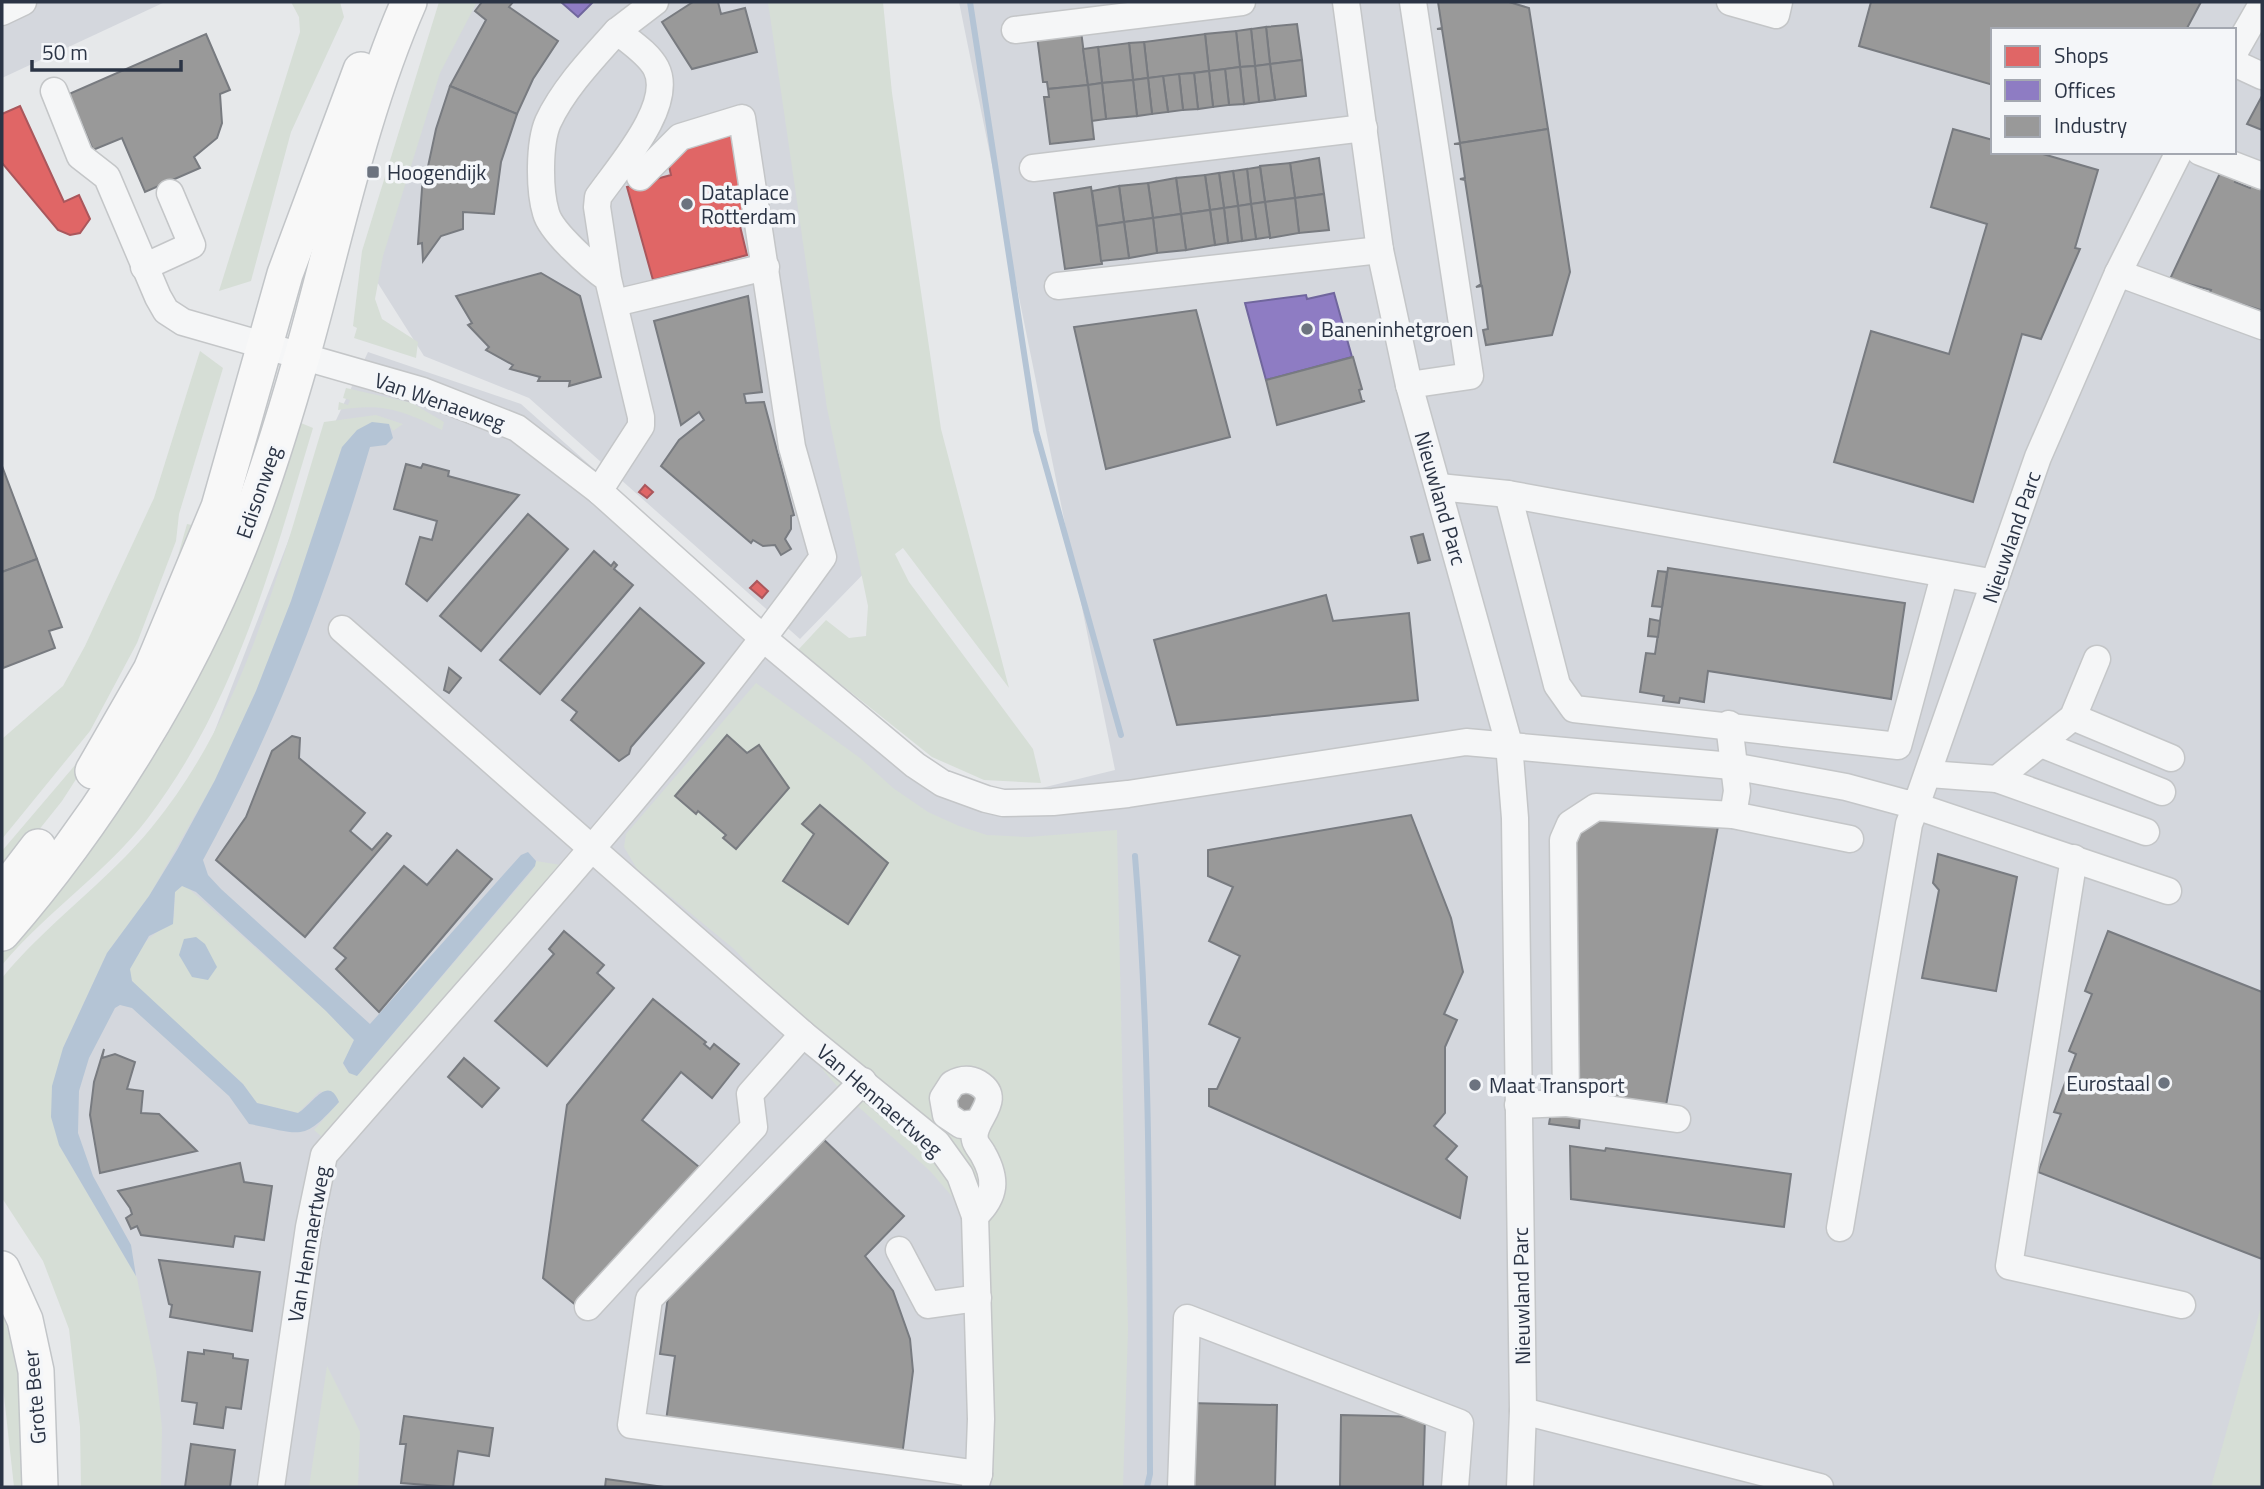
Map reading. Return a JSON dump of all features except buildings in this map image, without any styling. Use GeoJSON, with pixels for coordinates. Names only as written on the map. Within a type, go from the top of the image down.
{"type":"FeatureCollection","features":[{"type":"Feature","properties":{"kind":"main road","name":"Edisonweg"},"geometry":{"type":"LineString","coordinates":[[2,894],[69,808],[114,739],[150,670],[219,507],[285,274],[400,3]]}},
{"type":"Feature","properties":{"kind":"main road","name":"Edisonweg"},"geometry":{"type":"LineString","coordinates":[[2,933],[115,781],[181,671],[241,542],[302,357],[400,3]]}},
{"type":"Feature","properties":{"kind":"main road","name":"Grote Beer"},"geometry":{"type":"LineString","coordinates":[[2,1269],[25,1320],[36,1370],[40,1487]]}},
{"type":"Feature","properties":{"kind":"street"},"geometry":{"type":"LineString","coordinates":[[611,291],[584,263],[546,214],[541,163],[550,119],[577,77],[617,31],[655,2]]}},
{"type":"Feature","properties":{"kind":"street"},"geometry":{"type":"LineString","coordinates":[[1014,30],[1241,2]]}},
{"type":"Feature","properties":{"kind":"street","name":"Nieuwland Parc"},"geometry":{"type":"LineString","coordinates":[[1346,2],[1380,250],[1409,386],[1509,744],[1515,818],[1523,1410],[1520,1487]]}},
{"type":"Feature","properties":{"kind":"street"},"geometry":{"type":"LineString","coordinates":[[1409,386],[1470,376],[1413,2]]}},
{"type":"Feature","properties":{"kind":"street"},"geometry":{"type":"LineString","coordinates":[[1730,2],[1776,15],[1779,2]]}},
{"type":"Feature","properties":{"kind":"street"},"geometry":{"type":"LineString","coordinates":[[2236,50],[2262,4]]}},
{"type":"Feature","properties":{"kind":"street"},"geometry":{"type":"LineString","coordinates":[[599,491],[641,426],[611,291],[597,207],[598,197],[641,136],[657,106],[659,84],[657,69],[641,50],[617,31]]}},
{"type":"Feature","properties":{"kind":"street"},"geometry":{"type":"LineString","coordinates":[[2236,65],[2262,76]]}},
{"type":"Feature","properties":{"kind":"street","name":"Van Wenaeweg"},"geometry":{"type":"LineString","coordinates":[[54,91],[80,156],[107,177],[144,267],[166,311],[183,322],[423,391],[517,428],[599,491],[765,639],[942,783],[1003,803],[1128,794],[1466,742],[1509,744]]}},
{"type":"Feature","properties":{"kind":"street"},"geometry":{"type":"LineString","coordinates":[[611,291],[766,267],[742,118],[680,136],[640,177]]}},
{"type":"Feature","properties":{"kind":"street"},"geometry":{"type":"LineString","coordinates":[[1033,168],[1364,128]]}},
{"type":"Feature","properties":{"kind":"street","name":"Nieuwland Parc"},"geometry":{"type":"LineString","coordinates":[[1840,1228],[1909,824],[1929,775],[2038,457],[2118,273],[2178,154]]}},
{"type":"Feature","properties":{"kind":"street"},"geometry":{"type":"LineString","coordinates":[[2205,154],[2262,176]]}},
{"type":"Feature","properties":{"kind":"street"},"geometry":{"type":"LineString","coordinates":[[144,267],[192,245],[170,193]]}},
{"type":"Feature","properties":{"kind":"street"},"geometry":{"type":"LineString","coordinates":[[1058,286],[1380,250]]}},
{"type":"Feature","properties":{"kind":"street","name":"Van Hennaertweg"},"geometry":{"type":"LineString","coordinates":[[271,1487],[309,1227],[324,1155],[724,691],[824,557],[792,447],[766,267]]}},
{"type":"Feature","properties":{"kind":"street"},"geometry":{"type":"LineString","coordinates":[[2118,273],[2262,326]]}},
{"type":"Feature","properties":{"kind":"street"},"geometry":{"type":"LineString","coordinates":[[1439,487],[1508,494],[1944,576],[1995,583]]}},
{"type":"Feature","properties":{"kind":"street"},"geometry":{"type":"LineString","coordinates":[[1508,494],[1557,685],[1574,709],[1729,724],[1898,746],[1944,576]]}},
{"type":"Feature","properties":{"kind":"street","name":"Van Hennaertweg"},"geometry":{"type":"LineString","coordinates":[[342,629],[803,1034],[937,1143],[960,1175],[975,1216],[981,1419],[977,1481]]}},
{"type":"Feature","properties":{"kind":"street"},"geometry":{"type":"LineString","coordinates":[[1997,779],[2073,717],[2098,659]]}},
{"type":"Feature","properties":{"kind":"street"},"geometry":{"type":"LineString","coordinates":[[2073,717],[2171,758]]}},
{"type":"Feature","properties":{"kind":"street"},"geometry":{"type":"LineString","coordinates":[[1729,724],[1737,791],[1733,816]]}},
{"type":"Feature","properties":{"kind":"street"},"geometry":{"type":"LineString","coordinates":[[1509,744],[1732,766],[1846,787],[1916,806],[2168,891]]}},
{"type":"Feature","properties":{"kind":"street"},"geometry":{"type":"LineString","coordinates":[[2040,744],[2162,792]]}},
{"type":"Feature","properties":{"kind":"street"},"geometry":{"type":"LineString","coordinates":[[1929,775],[1997,779],[2146,831]]}},
{"type":"Feature","properties":{"kind":"street"},"geometry":{"type":"LineString","coordinates":[[1566,1103],[1563,840],[1570,824],[1596,807],[1733,816],[1850,839]]}},
{"type":"Feature","properties":{"kind":"street"},"geometry":{"type":"LineString","coordinates":[[2074,858],[2009,1266],[2182,1305]]}},
{"type":"Feature","properties":{"kind":"street"},"geometry":{"type":"LineString","coordinates":[[588,1307],[754,1127],[750,1094],[803,1034]]}},
{"type":"Feature","properties":{"kind":"street"},"geometry":{"type":"LineString","coordinates":[[967,1079],[981,1085],[988,1099],[986,1113],[976,1123],[961,1125],[946,1115],[943,1098],[946,1089],[959,1080],[967,1079]]}},
{"type":"Feature","properties":{"kind":"street"},"geometry":{"type":"LineString","coordinates":[[863,1081],[649,1299],[631,1425],[977,1481]]}},
{"type":"Feature","properties":{"kind":"street"},"geometry":{"type":"LineString","coordinates":[[1518,1105],[1566,1103],[1677,1119]]}},
{"type":"Feature","properties":{"kind":"street"},"geometry":{"type":"LineString","coordinates":[[920,1130],[946,1115]]}},
{"type":"Feature","properties":{"kind":"street"},"geometry":{"type":"LineString","coordinates":[[975,1216],[988,1204],[994,1189],[993,1174],[975,1140],[976,1123]]}},
{"type":"Feature","properties":{"kind":"street"},"geometry":{"type":"LineString","coordinates":[[899,1250],[928,1305],[978,1298]]}},
{"type":"Feature","properties":{"kind":"street"},"geometry":{"type":"LineString","coordinates":[[1181,1487],[1187,1318],[1460,1423],[1455,1487]]}},
{"type":"Feature","properties":{"kind":"street"},"geometry":{"type":"LineString","coordinates":[[1523,1410],[1820,1487]]}},
{"type":"Feature","properties":{"kind":"shaded area"},"geometry":{"type":"Polygon","coordinates":[[[2,2],[165,2],[2,78],[2,2]]]}},
{"type":"Feature","properties":{"kind":"shaded area"},"geometry":{"type":"Polygon","coordinates":[[[291,2],[340,2],[344,17],[291,132],[251,281],[219,291],[300,32],[299,17],[291,2]]]}},
{"type":"Feature","properties":{"kind":"shaded area"},"geometry":{"type":"Polygon","coordinates":[[[439,2],[477,2],[440,73],[383,256],[375,299],[382,319],[418,342],[416,358],[354,338],[357,328],[353,326],[362,251],[439,2]]]}},
{"type":"Feature","properties":{"kind":"shaded area"},"geometry":{"type":"Polygon","coordinates":[[[456,2],[824,2],[910,526],[800,639],[529,398],[424,356],[367,266],[456,2]]]}},
{"type":"Feature","properties":{"kind":"shaded area"},"geometry":{"type":"Polygon","coordinates":[[[768,2],[883,2],[892,93],[941,429],[1009,688],[903,548],[895,554],[909,582],[1033,749],[1041,783],[984,780],[932,757],[798,650],[826,620],[849,638],[866,636],[868,606],[827,408],[768,2]]]}},
{"type":"Feature","properties":{"kind":"shaded area"},"geometry":{"type":"Polygon","coordinates":[[[959,2],[2262,2],[2262,1475],[2258,1487],[97,1487],[80,1277],[2,1025],[193,787],[330,433],[368,352],[521,404],[972,805],[1115,770],[959,2]]]}},
{"type":"Feature","properties":{"kind":"shaded area"},"geometry":{"type":"Polygon","coordinates":[[[200,351],[223,368],[179,514],[176,541],[137,643],[90,731],[2,839],[2,739],[63,686],[85,646],[154,498],[200,351]]]}},
{"type":"Feature","properties":{"kind":"shaded area"},"geometry":{"type":"Polygon","coordinates":[[[346,388],[412,403],[444,422],[442,430],[392,410],[368,407],[338,410],[339,402],[348,405],[350,400],[343,398],[346,388]]]}},
{"type":"Feature","properties":{"kind":"shaded area"},"geometry":{"type":"Polygon","coordinates":[[[376,415],[403,424],[393,431],[389,424],[342,447],[291,601],[256,691],[215,780],[149,896],[107,953],[63,1048],[59,1145],[137,1278],[156,1371],[162,1428],[161,1487],[81,1487],[80,1427],[69,1329],[43,1261],[2,1198],[2,978],[38,939],[134,847],[185,782],[213,734],[258,633],[324,422],[376,415]]]}},
{"type":"Feature","properties":{"kind":"shaded area"},"geometry":{"type":"Polygon","coordinates":[[[301,423],[313,428],[266,581],[228,679],[205,727],[179,774],[131,838],[95,875],[37,927],[2,965],[2,944],[255,553],[276,501],[301,423]]]}},
{"type":"Feature","properties":{"kind":"shaded area"},"geometry":{"type":"Polygon","coordinates":[[[187,524],[192,525],[190,544],[109,728],[62,801],[2,876],[2,851],[82,757],[119,697],[172,577],[187,524]]]}},
{"type":"Feature","properties":{"kind":"shaded area"},"geometry":{"type":"Polygon","coordinates":[[[756,683],[860,758],[893,788],[928,812],[959,826],[987,835],[1028,837],[1117,830],[1128,1330],[1123,1487],[992,1487],[993,1355],[989,1274],[956,1201],[930,1171],[843,1093],[822,1069],[761,978],[734,949],[637,869],[624,847],[626,834],[756,683]]]}},
{"type":"Feature","properties":{"kind":"shaded area"},"geometry":{"type":"Polygon","coordinates":[[[536,861],[561,865],[345,1117],[330,1126],[322,1137],[314,1130],[339,1102],[320,1091],[298,1113],[257,1103],[243,1084],[143,993],[130,977],[130,968],[137,953],[155,933],[168,927],[174,917],[175,892],[182,886],[187,887],[326,1011],[354,1040],[343,1064],[349,1073],[359,1074],[533,870],[536,861]]]}},
{"type":"Feature","properties":{"kind":"shaded area"},"geometry":{"type":"Polygon","coordinates":[[[2262,1301],[2262,1487],[2211,1487],[2259,1314],[2262,1301]]]}},
{"type":"Feature","properties":{"kind":"shaded area"},"geometry":{"type":"Polygon","coordinates":[[[2,1312],[19,1365],[34,1487],[14,1487],[2,1378],[2,1312]]]}},
{"type":"Feature","properties":{"kind":"shaded area"},"geometry":{"type":"Polygon","coordinates":[[[327,1366],[360,1432],[358,1487],[309,1487],[327,1366]]]}},
{"type":"Feature","properties":{"kind":"water"},"geometry":{"type":"Polygon","coordinates":[[[372,422],[389,424],[393,438],[386,445],[370,447],[318,606],[298,658],[254,760],[203,860],[208,875],[370,1024],[521,855],[528,852],[536,861],[535,866],[357,1076],[349,1073],[343,1063],[354,1040],[326,1011],[196,892],[182,886],[175,892],[173,924],[149,936],[130,969],[132,981],[243,1084],[257,1103],[298,1113],[325,1091],[335,1094],[339,1102],[316,1124],[300,1132],[249,1124],[229,1096],[132,1008],[120,1005],[115,1008],[89,1058],[79,1091],[78,1133],[93,1176],[131,1245],[136,1276],[59,1145],[51,1117],[52,1086],[63,1048],[107,953],[149,896],[177,850],[215,780],[256,691],[291,601],[342,447],[357,430],[372,422]]]}},
{"type":"Feature","properties":{"kind":"water"},"geometry":{"type":"Polygon","coordinates":[[[196,937],[205,944],[217,967],[208,980],[192,977],[179,955],[184,939],[196,937]]]}},
{"type":"Feature","properties":{"kind":"waterway"},"geometry":{"type":"LineString","coordinates":[[970,2],[1036,431],[1121,735]]}},
{"type":"Feature","properties":{"kind":"waterway"},"geometry":{"type":"LineString","coordinates":[[1135,856],[1144,1010],[1148,1164],[1150,1474],[1147,1487]]}},
{"type":"Feature","properties":{"kind":"place","name":"Hoogendijk"},"geometry":{"type":"Point","coordinates":[373,172]}},
{"type":"Feature","properties":{"kind":"place","name":"Dataplace Rotterdam"},"geometry":{"type":"Point","coordinates":[687,204]}},
{"type":"Feature","properties":{"kind":"place","name":"Baneninhetgroen"},"geometry":{"type":"Point","coordinates":[1307,329]}},
{"type":"Feature","properties":{"kind":"place","name":"Eurostaal"},"geometry":{"type":"Point","coordinates":[2164,1083]}},
{"type":"Feature","properties":{"kind":"place","name":"Maat Transport"},"geometry":{"type":"Point","coordinates":[1475,1085]}}]}
